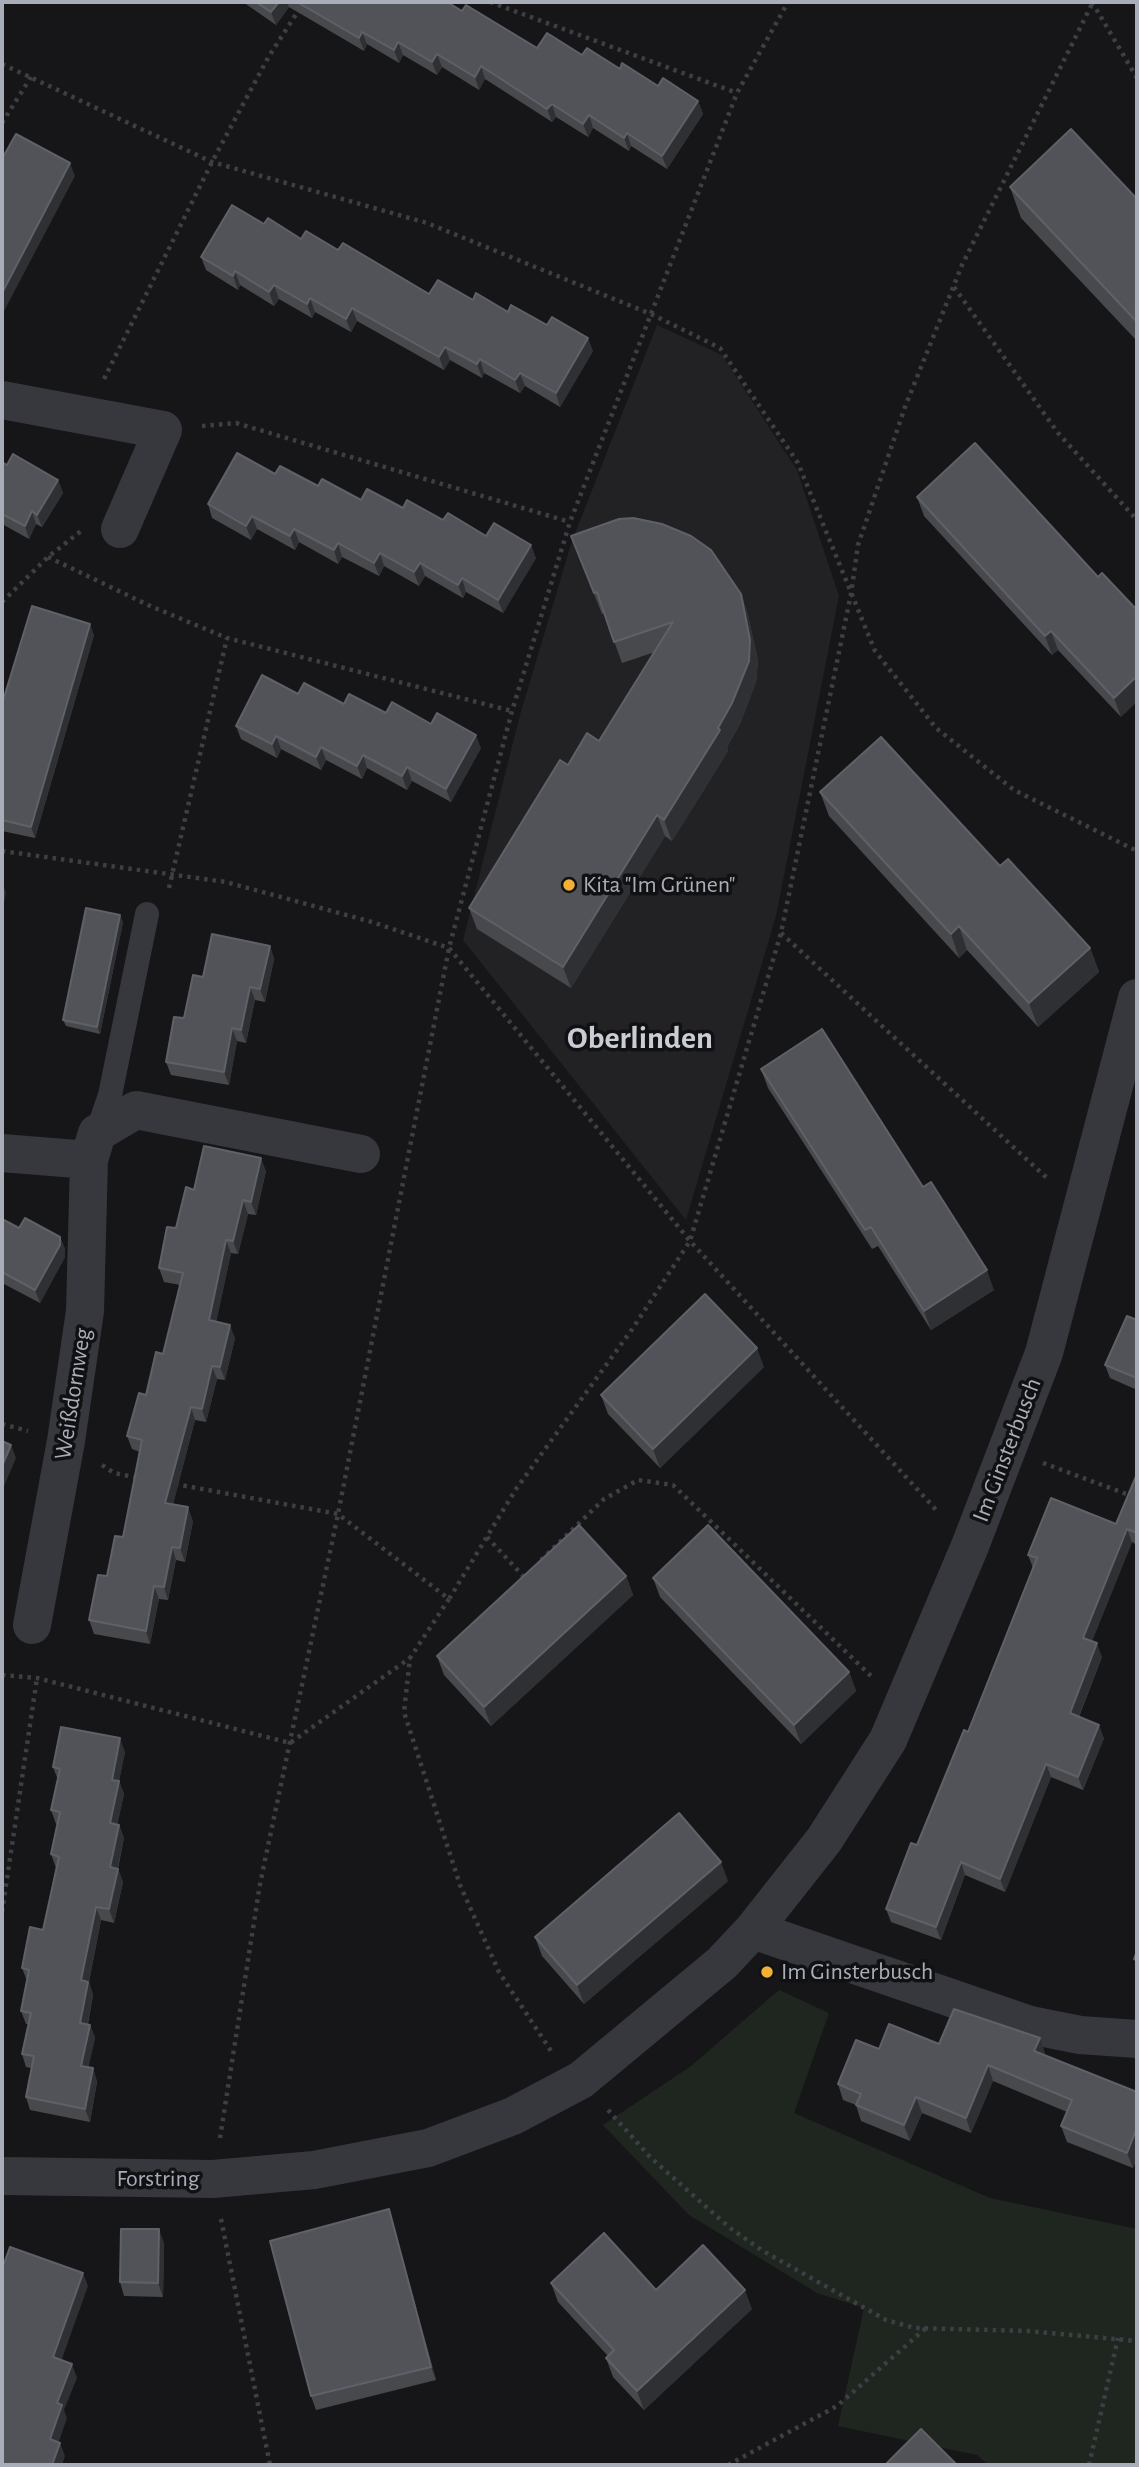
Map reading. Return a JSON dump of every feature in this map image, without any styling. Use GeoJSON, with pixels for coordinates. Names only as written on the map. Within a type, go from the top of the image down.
{"type":"FeatureCollection","features":[{"type":"Feature","properties":{"kind":"street"},"geometry":{"type":"LineString","coordinates":[[2,400],[163,430],[120,529]]}},
{"type":"Feature","properties":{"kind":"street","name":"Im Ginsterbusch"},"geometry":{"type":"LineString","coordinates":[[314,2169],[428,2148],[513,2116],[581,2080],[722,1963],[753,1930],[824,1840],[863,1783],[902,1706],[970,1546],[1044,1353],[1137,998]]}},
{"type":"Feature","properties":{"kind":"street"},"geometry":{"type":"LineString","coordinates":[[2,1153],[93,1146],[136,1110],[361,1154]]}},
{"type":"Feature","properties":{"kind":"street","name":"Weißdornweg"},"geometry":{"type":"LineString","coordinates":[[32,1625],[66,1441],[85,1311],[93,1146]]}},
{"type":"Feature","properties":{"kind":"street"},"geometry":{"type":"LineString","coordinates":[[753,1930],[1030,2025],[1080,2035],[1137,2039]]}},
{"type":"Feature","properties":{"kind":"street","name":"Forstring"},"geometry":{"type":"LineString","coordinates":[[2,2176],[213,2179],[314,2169]]}},
{"type":"Feature","properties":{"kind":"lane"},"geometry":{"type":"LineString","coordinates":[[93,1146],[110,1095],[146,914]]}},
{"type":"Feature","properties":{"kind":"path"},"geometry":{"type":"LineString","coordinates":[[86,414],[212,162],[269,56],[304,2]]}},
{"type":"Feature","properties":{"kind":"path"},"geometry":{"type":"LineString","coordinates":[[489,2],[737,93]]}},
{"type":"Feature","properties":{"kind":"path"},"geometry":{"type":"LineString","coordinates":[[270,2465],[213,2179],[260,1884],[338,1514],[449,948],[512,710],[570,522],[737,93],[788,2]]}},
{"type":"Feature","properties":{"kind":"path"},"geometry":{"type":"LineString","coordinates":[[1092,2],[1137,78]]}},
{"type":"Feature","properties":{"kind":"path"},"geometry":{"type":"LineString","coordinates":[[2,1675],[37,1678],[290,1743],[410,1658],[516,1489],[633,1328],[690,1241],[781,933],[851,594],[858,545],[905,407],[954,286],[1092,2]]}},
{"type":"Feature","properties":{"kind":"path"},"geometry":{"type":"LineString","coordinates":[[2,64],[212,162],[427,223],[651,314],[720,348],[798,463],[875,651],[936,728],[1014,790],[1137,851]]}},
{"type":"Feature","properties":{"kind":"path"},"geometry":{"type":"LineString","coordinates":[[2,123],[31,77]]}},
{"type":"Feature","properties":{"kind":"path"},"geometry":{"type":"LineString","coordinates":[[954,286],[1058,433],[1137,520]]}},
{"type":"Feature","properties":{"kind":"path"},"geometry":{"type":"LineString","coordinates":[[163,430],[236,423],[570,522]]}},
{"type":"Feature","properties":{"kind":"path"},"geometry":{"type":"LineString","coordinates":[[2,602],[48,557],[80,531],[120,529]]}},
{"type":"Feature","properties":{"kind":"path"},"geometry":{"type":"LineString","coordinates":[[48,557],[148,605],[227,638],[512,710]]}},
{"type":"Feature","properties":{"kind":"path"},"geometry":{"type":"LineString","coordinates":[[146,914],[163,917],[227,638]]}},
{"type":"Feature","properties":{"kind":"path"},"geometry":{"type":"LineString","coordinates":[[2,851],[226,882],[372,922],[449,948],[690,1241],[970,1546]]}},
{"type":"Feature","properties":{"kind":"path"},"geometry":{"type":"LineString","coordinates":[[781,933],[1081,1209]]}},
{"type":"Feature","properties":{"kind":"path"},"geometry":{"type":"LineString","coordinates":[[2,1424],[66,1441],[114,1473],[141,1478]]}},
{"type":"Feature","properties":{"kind":"path"},"geometry":{"type":"LineString","coordinates":[[1007,1450],[1137,1498]]}},
{"type":"Feature","properties":{"kind":"path"},"geometry":{"type":"LineString","coordinates":[[487,1537],[524,1577],[604,1499],[638,1480],[673,1485],[902,1706]]}},
{"type":"Feature","properties":{"kind":"path"},"geometry":{"type":"LineString","coordinates":[[167,1483],[338,1514],[449,1599]]}},
{"type":"Feature","properties":{"kind":"path"},"geometry":{"type":"LineString","coordinates":[[410,1658],[404,1712],[460,1885],[499,1972],[553,2055],[581,2080],[651,2158],[730,2228],[763,2251],[886,2320],[926,2328],[1118,2337],[1137,2341]]}},
{"type":"Feature","properties":{"kind":"path"},"geometry":{"type":"LineString","coordinates":[[2,1912],[37,1678]]}},
{"type":"Feature","properties":{"kind":"path"},"geometry":{"type":"LineString","coordinates":[[727,2465],[837,2406],[926,2328]]}},
{"type":"Feature","properties":{"kind":"path"},"geometry":{"type":"LineString","coordinates":[[1088,2465],[1118,2337]]}},
{"type":"Feature","properties":{"kind":"shaded area"},"geometry":{"type":"Polygon","coordinates":[[[657,325],[722,355],[797,470],[839,596],[776,916],[686,1220],[463,940],[520,715],[572,541],[657,325]]]}},
{"type":"Feature","properties":{"kind":"shaded area"},"geometry":{"type":"Polygon","coordinates":[[[779,1990],[829,2013],[794,2113],[990,2198],[1137,2229],[1137,2465],[989,2465],[977,2455],[838,2426],[864,2308],[817,2293],[689,2215],[603,2125],[691,2066],[779,1990]]]}},
{"type":"Feature","properties":{"kind":"building"},"geometry":{"type":"Polygon","coordinates":[[[256,2],[279,2],[271,12],[256,2]]]}},
{"type":"Feature","properties":{"kind":"building"},"geometry":{"type":"Polygon","coordinates":[[[297,2],[447,2],[462,11],[466,5],[537,48],[547,33],[582,55],[587,48],[620,69],[622,63],[658,86],[663,78],[698,101],[662,156],[627,133],[624,138],[589,115],[583,124],[552,104],[547,109],[481,66],[475,77],[437,54],[432,62],[398,42],[394,50],[362,32],[359,38],[297,2]]]}},
{"type":"Feature","properties":{"kind":"building"},"geometry":{"type":"Polygon","coordinates":[[[1071,129],[1137,199],[1137,322],[1010,187],[1071,129]]]}},
{"type":"Feature","properties":{"kind":"building"},"geometry":{"type":"Polygon","coordinates":[[[16,134],[70,163],[2,293],[2,159],[16,134]]]}},
{"type":"Feature","properties":{"kind":"building"},"geometry":{"type":"Polygon","coordinates":[[[232,205],[264,224],[268,218],[301,239],[306,231],[338,250],[343,243],[429,294],[438,280],[473,300],[476,293],[508,312],[511,305],[547,325],[552,317],[588,338],[556,393],[520,373],[515,380],[480,359],[477,364],[445,347],[439,357],[352,308],[346,319],[310,298],[307,304],[274,285],[269,292],[235,271],[233,276],[201,257],[232,205]]]}},
{"type":"Feature","properties":{"kind":"building"},"geometry":{"type":"Polygon","coordinates":[[[975,443],[1098,577],[1102,573],[1137,610],[1137,676],[1114,698],[1051,631],[1045,636],[917,497],[975,443]]]}},
{"type":"Feature","properties":{"kind":"building"},"geometry":{"type":"Polygon","coordinates":[[[237,453],[275,474],[280,466],[318,486],[322,479],[361,500],[367,489],[403,508],[407,500],[443,520],[448,513],[486,536],[494,523],[531,545],[498,600],[462,578],[458,585],[420,563],[414,572],[380,553],[374,563],[338,543],[334,550],[294,529],[290,536],[252,516],[246,526],[208,504],[237,453]]]}},
{"type":"Feature","properties":{"kind":"building"},"geometry":{"type":"Polygon","coordinates":[[[13,454],[58,480],[37,515],[32,511],[25,526],[2,514],[2,462],[7,465],[13,454]]]}},
{"type":"Feature","properties":{"kind":"building"},"geometry":{"type":"Polygon","coordinates":[[[633,518],[662,524],[691,536],[711,550],[741,594],[750,640],[749,661],[732,703],[718,728],[720,730],[664,820],[657,815],[563,967],[469,908],[560,760],[568,765],[587,733],[599,741],[673,622],[614,642],[597,592],[594,593],[571,536],[619,519],[633,518]]]}},
{"type":"Feature","properties":{"kind":"building"},"geometry":{"type":"Polygon","coordinates":[[[32,606],[90,624],[31,827],[2,820],[2,704],[32,606]]]}},
{"type":"Feature","properties":{"kind":"building"},"geometry":{"type":"Polygon","coordinates":[[[262,675],[298,694],[304,683],[344,704],[349,694],[386,713],[392,702],[431,724],[437,713],[476,735],[446,789],[407,767],[402,776],[363,755],[357,766],[321,747],[316,757],[276,736],[272,744],[236,726],[262,675]]]}},
{"type":"Feature","properties":{"kind":"building"},"geometry":{"type":"Polygon","coordinates":[[[881,737],[1000,866],[1008,859],[1090,948],[1029,1003],[959,926],[951,934],[820,792],[881,737]]]}},
{"type":"Feature","properties":{"kind":"building"},"geometry":{"type":"Polygon","coordinates":[[[86,908],[120,915],[97,1027],[63,1020],[86,908]]]}},
{"type":"Feature","properties":{"kind":"building"},"geometry":{"type":"Polygon","coordinates":[[[212,934],[270,946],[260,989],[250,987],[241,1030],[232,1028],[224,1072],[166,1062],[174,1017],[184,1018],[193,975],[203,977],[212,934]]]}},
{"type":"Feature","properties":{"kind":"building"},"geometry":{"type":"Polygon","coordinates":[[[822,1029],[923,1187],[931,1182],[987,1270],[924,1311],[871,1227],[865,1230],[761,1069],[822,1029]]]}},
{"type":"Feature","properties":{"kind":"building"},"geometry":{"type":"Polygon","coordinates":[[[204,1146],[261,1158],[251,1202],[243,1200],[233,1241],[226,1240],[209,1320],[230,1325],[220,1367],[212,1366],[202,1409],[191,1407],[165,1503],[188,1507],[180,1548],[172,1547],[164,1587],[154,1586],[146,1631],[89,1620],[98,1575],[107,1576],[115,1536],[123,1537],[142,1440],[127,1436],[139,1393],[146,1395],[156,1352],[163,1354],[183,1273],[159,1268],[167,1227],[176,1228],[186,1187],[194,1190],[204,1146]]]}},
{"type":"Feature","properties":{"kind":"building"},"geometry":{"type":"Polygon","coordinates":[[[25,1218],[60,1237],[60,1245],[35,1290],[2,1272],[2,1219],[19,1228],[25,1218]]]}},
{"type":"Feature","properties":{"kind":"building"},"geometry":{"type":"Polygon","coordinates":[[[705,1294],[757,1348],[653,1449],[601,1395],[705,1294]]]}},
{"type":"Feature","properties":{"kind":"building"},"geometry":{"type":"Polygon","coordinates":[[[1127,1316],[1137,1320],[1137,1378],[1105,1365],[1127,1316]]]}},
{"type":"Feature","properties":{"kind":"building"},"geometry":{"type":"Polygon","coordinates":[[[2,1441],[11,1445],[2,1466],[2,1441]]]}},
{"type":"Feature","properties":{"kind":"building"},"geometry":{"type":"Polygon","coordinates":[[[1137,1474],[1137,1533],[1127,1529],[1083,1638],[1097,1643],[1070,1713],[1099,1725],[1078,1777],[1046,1764],[1000,1879],[961,1862],[936,1927],[886,1909],[911,1843],[917,1845],[964,1730],[968,1732],[1037,1558],[1028,1555],[1051,1498],[1116,1524],[1137,1474]]]}},
{"type":"Feature","properties":{"kind":"building"},"geometry":{"type":"Polygon","coordinates":[[[579,1525],[626,1576],[484,1707],[437,1656],[579,1525]]]}},
{"type":"Feature","properties":{"kind":"building"},"geometry":{"type":"Polygon","coordinates":[[[708,1525],[849,1672],[794,1725],[653,1578],[708,1525]]]}},
{"type":"Feature","properties":{"kind":"building"},"geometry":{"type":"Polygon","coordinates":[[[61,1727],[120,1738],[112,1780],[119,1781],[110,1823],[119,1825],[110,1867],[118,1869],[109,1909],[96,1907],[81,1980],[88,1982],[80,2023],[90,2025],[81,2066],[93,2068],[85,2109],[26,2097],[34,2056],[22,2054],[31,2013],[21,2011],[29,1970],[22,1968],[30,1927],[43,1930],[59,1857],[51,1854],[60,1812],[51,1810],[60,1769],[53,1767],[61,1727]]]}},
{"type":"Feature","properties":{"kind":"building"},"geometry":{"type":"Polygon","coordinates":[[[679,1813],[721,1862],[577,1985],[535,1937],[679,1813]]]}},
{"type":"Feature","properties":{"kind":"building"},"geometry":{"type":"Polygon","coordinates":[[[954,2009],[1040,2038],[1034,2051],[1137,2092],[1137,2128],[1127,2153],[1061,2126],[1072,2100],[988,2065],[966,2118],[916,2097],[904,2125],[856,2105],[861,2094],[838,2084],[856,2040],[879,2049],[889,2024],[939,2044],[954,2009]]]}},
{"type":"Feature","properties":{"kind":"building"},"geometry":{"type":"Polygon","coordinates":[[[389,2209],[431,2367],[311,2396],[270,2241],[389,2209]]]}},
{"type":"Feature","properties":{"kind":"building"},"geometry":{"type":"Polygon","coordinates":[[[121,2229],[159,2229],[158,2283],[120,2282],[121,2229]]]}},
{"type":"Feature","properties":{"kind":"building"},"geometry":{"type":"Polygon","coordinates":[[[604,2233],[656,2290],[703,2245],[745,2290],[637,2391],[606,2358],[614,2350],[551,2283],[604,2233]]]}},
{"type":"Feature","properties":{"kind":"building"},"geometry":{"type":"Polygon","coordinates":[[[10,2247],[83,2273],[53,2357],[72,2364],[57,2403],[62,2405],[50,2439],[60,2443],[52,2465],[2,2465],[2,2269],[10,2247]]]}},
{"type":"Feature","properties":{"kind":"building"},"geometry":{"type":"Polygon","coordinates":[[[921,2429],[957,2465],[885,2465],[921,2429]]]}},
{"type":"Feature","properties":{"kind":"place","name":"Kita \"Im Grünen\""},"geometry":{"type":"Point","coordinates":[569,885]}},
{"type":"Feature","properties":{"kind":"place","name":"Im Ginsterbusch"},"geometry":{"type":"Point","coordinates":[767,1972]}},
{"type":"Feature","properties":{"kind":"district","name":"Oberlinden"},"geometry":{"type":"Point","coordinates":[640,1038]}}]}
